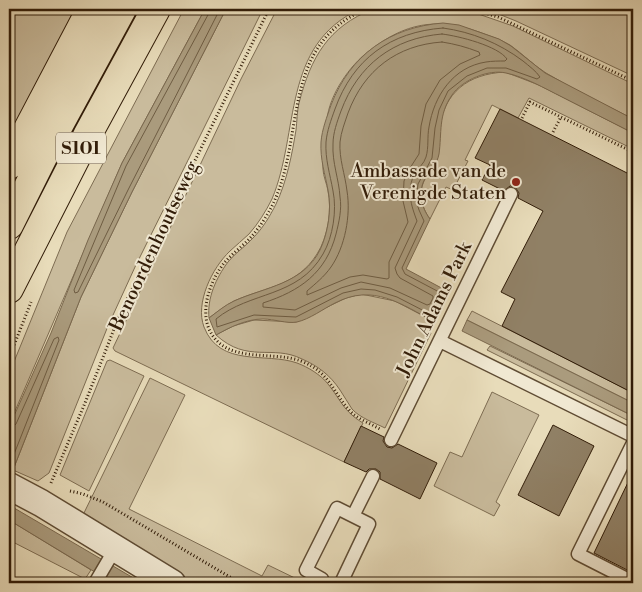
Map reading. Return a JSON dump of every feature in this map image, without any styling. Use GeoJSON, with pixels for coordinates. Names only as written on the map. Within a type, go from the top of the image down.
{"type":"FeatureCollection","features":[{"type":"Feature","properties":{"kind":"main road"},"geometry":{"type":"LineString","coordinates":[[9,165],[91,9]]}},
{"type":"Feature","properties":{"kind":"main road","name":"S101"},"geometry":{"type":"LineString","coordinates":[[9,225],[58,125],[122,9]]}},
{"type":"Feature","properties":{"kind":"main road","name":"S101"},"geometry":{"type":"LineString","coordinates":[[9,289],[87,136],[156,9]]}},
{"type":"Feature","properties":{"kind":"street"},"geometry":{"type":"LineString","coordinates":[[15,489],[114,552],[172,583]]}},
{"type":"Feature","properties":{"kind":"lane","name":"John Adams Park"},"geometry":{"type":"LineString","coordinates":[[392,438],[511,194]]}},
{"type":"Feature","properties":{"kind":"lane"},"geometry":{"type":"LineString","coordinates":[[440,341],[633,436]]}},
{"type":"Feature","properties":{"kind":"lane"},"geometry":{"type":"LineString","coordinates":[[633,443],[578,554],[633,582]]}},
{"type":"Feature","properties":{"kind":"lane"},"geometry":{"type":"LineString","coordinates":[[353,516],[373,476]]}},
{"type":"Feature","properties":{"kind":"lane"},"geometry":{"type":"LineString","coordinates":[[324,582],[306,570],[337,508],[369,524],[340,583]]}},
{"type":"Feature","properties":{"kind":"lane"},"geometry":{"type":"LineString","coordinates":[[96,581],[114,552]]}},
{"type":"Feature","properties":{"kind":"path","name":"Benoordenhoutseweg"},"geometry":{"type":"LineString","coordinates":[[49,487],[85,404],[120,314],[269,9]]}},
{"type":"Feature","properties":{"kind":"path"},"geometry":{"type":"LineString","coordinates":[[366,9],[346,18],[335,27],[324,39],[314,56],[297,100],[291,141],[278,193],[271,208],[252,237],[224,264],[210,288],[205,310],[210,331],[224,346],[244,354],[289,358],[303,362],[327,378],[353,414],[392,438]]}},
{"type":"Feature","properties":{"kind":"path"},"geometry":{"type":"LineString","coordinates":[[471,9],[498,17],[633,81]]}},
{"type":"Feature","properties":{"kind":"path"},"geometry":{"type":"LineString","coordinates":[[522,118],[530,102],[633,152]]}},
{"type":"Feature","properties":{"kind":"path"},"geometry":{"type":"LineString","coordinates":[[553,132],[561,117]]}},
{"type":"Feature","properties":{"kind":"path"},"geometry":{"type":"LineString","coordinates":[[66,491],[83,494],[103,502],[240,583]]}},
{"type":"Feature","properties":{"kind":"shaded area"},"geometry":{"type":"Polygon","coordinates":[[[9,9],[83,9],[9,143],[9,9]]]}},
{"type":"Feature","properties":{"kind":"shaded area"},"geometry":{"type":"Polygon","coordinates":[[[184,9],[205,9],[122,163],[9,425],[9,374],[67,232],[184,9]]]}},
{"type":"Feature","properties":{"kind":"shaded area"},"geometry":{"type":"Polygon","coordinates":[[[226,9],[263,9],[135,267],[108,326],[49,473],[38,481],[13,470],[81,297],[132,192],[226,9]]]}},
{"type":"Feature","properties":{"kind":"shaded area"},"geometry":{"type":"Polygon","coordinates":[[[277,9],[360,9],[335,25],[317,44],[305,67],[297,92],[281,173],[272,199],[252,230],[223,258],[211,276],[204,297],[202,318],[204,327],[211,340],[232,354],[297,363],[314,372],[325,381],[347,410],[363,423],[344,462],[115,351],[113,348],[241,79],[277,9]]]}},
{"type":"Feature","properties":{"kind":"shaded area"},"geometry":{"type":"Polygon","coordinates":[[[373,9],[464,9],[513,26],[633,84],[633,119],[546,73],[510,45],[479,32],[463,27],[435,24],[421,25],[395,34],[369,51],[355,64],[342,81],[332,101],[327,120],[323,157],[323,172],[329,198],[329,215],[324,240],[317,254],[309,265],[290,279],[234,301],[209,318],[209,303],[213,288],[224,268],[260,230],[280,195],[291,158],[299,103],[309,71],[333,35],[357,16],[373,9]]]}},
{"type":"Feature","properties":{"kind":"shaded area"},"geometry":{"type":"Polygon","coordinates":[[[486,9],[633,9],[633,76],[516,21],[486,9]]]}},
{"type":"Feature","properties":{"kind":"shaded area"},"geometry":{"type":"Polygon","coordinates":[[[505,72],[539,85],[633,133],[633,149],[529,98],[518,118],[492,105],[465,160],[468,161],[453,190],[446,187],[430,219],[422,204],[421,193],[424,181],[437,160],[439,130],[446,105],[452,95],[469,81],[505,72]]]}},
{"type":"Feature","properties":{"kind":"shaded area"},"geometry":{"type":"Polygon","coordinates":[[[361,294],[395,301],[435,322],[385,428],[363,418],[355,412],[332,380],[313,365],[291,355],[239,349],[216,335],[233,326],[254,320],[296,322],[346,298],[361,294]]]}},
{"type":"Feature","properties":{"kind":"shaded area"},"geometry":{"type":"Polygon","coordinates":[[[472,311],[633,393],[633,403],[467,320],[472,311]]]}},
{"type":"Feature","properties":{"kind":"shaded area"},"geometry":{"type":"Polygon","coordinates":[[[490,346],[633,416],[633,423],[487,350],[490,346]]]}},
{"type":"Feature","properties":{"kind":"shaded area"},"geometry":{"type":"Polygon","coordinates":[[[110,360],[144,376],[89,491],[60,475],[107,361],[110,360]]]}},
{"type":"Feature","properties":{"kind":"shaded area"},"geometry":{"type":"Polygon","coordinates":[[[150,378],[185,395],[129,509],[262,576],[268,565],[302,583],[195,583],[82,517],[150,378]]]}},
{"type":"Feature","properties":{"kind":"shaded area"},"geometry":{"type":"Polygon","coordinates":[[[492,392],[539,415],[496,502],[500,505],[494,516],[434,486],[450,452],[462,457],[492,392]]]}},
{"type":"Feature","properties":{"kind":"shaded area"},"geometry":{"type":"Polygon","coordinates":[[[9,520],[91,570],[85,579],[9,540],[9,520]]]}},
{"type":"Feature","properties":{"kind":"water"},"geometry":{"type":"Polygon","coordinates":[[[205,9],[226,9],[132,192],[81,297],[9,480],[9,427],[51,333],[88,240],[122,163],[205,9]]]}},
{"type":"Feature","properties":{"kind":"water"},"geometry":{"type":"Polygon","coordinates":[[[443,23],[459,25],[499,39],[511,46],[545,73],[633,119],[633,133],[527,80],[513,75],[499,72],[484,74],[469,80],[456,90],[444,110],[438,158],[423,182],[421,193],[422,204],[430,219],[406,269],[449,292],[435,322],[386,298],[362,295],[349,297],[335,303],[302,321],[289,322],[257,319],[239,324],[216,335],[209,318],[234,301],[293,277],[313,261],[320,250],[327,229],[330,205],[321,154],[321,142],[331,105],[339,87],[349,72],[361,58],[389,38],[406,30],[443,23]]]}},
{"type":"Feature","properties":{"kind":"water"},"geometry":{"type":"Polygon","coordinates":[[[467,320],[633,403],[633,416],[462,331],[467,320]]]}},
{"type":"Feature","properties":{"kind":"water"},"geometry":{"type":"Polygon","coordinates":[[[9,505],[142,583],[113,583],[9,520],[9,505]]]}},
{"type":"Feature","properties":{"kind":"building"},"geometry":{"type":"Polygon","coordinates":[[[500,109],[633,176],[633,393],[502,326],[515,299],[501,292],[543,211],[518,198],[519,193],[515,187],[510,186],[504,191],[482,180],[490,165],[475,158],[500,109]]]}},
{"type":"Feature","properties":{"kind":"building"},"geometry":{"type":"Polygon","coordinates":[[[553,425],[594,446],[559,516],[518,495],[553,425]]]}},
{"type":"Feature","properties":{"kind":"building"},"geometry":{"type":"Polygon","coordinates":[[[361,426],[384,437],[383,441],[387,447],[392,448],[398,444],[437,463],[420,499],[380,479],[380,472],[376,469],[369,469],[366,472],[344,462],[361,426]]]}},
{"type":"Feature","properties":{"kind":"building"},"geometry":{"type":"Polygon","coordinates":[[[633,472],[633,573],[594,553],[633,472]]]}},
{"type":"Feature","properties":{"kind":"place","name":"Ambassade van de Verenigde Staten"},"geometry":{"type":"Point","coordinates":[516,182]}}]}
